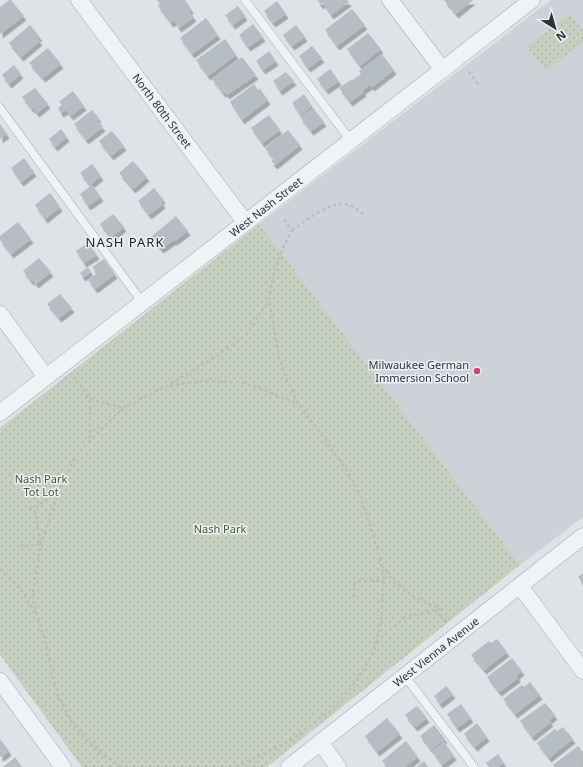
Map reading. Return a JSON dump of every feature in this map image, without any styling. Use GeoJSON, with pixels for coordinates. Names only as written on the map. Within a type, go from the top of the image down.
{"type":"FeatureCollection","features":[{"type":"Feature","properties":{"kind":"street","name":"North 80th Street"},"geometry":{"type":"LineString","coordinates":[[79,0],[245,222]]}},
{"type":"Feature","properties":{"kind":"street"},"geometry":{"type":"LineString","coordinates":[[390,0],[443,70]]}},
{"type":"Feature","properties":{"kind":"street","name":"West Nash Street"},"geometry":{"type":"LineString","coordinates":[[0,413],[532,0]]}},
{"type":"Feature","properties":{"kind":"street"},"geometry":{"type":"LineString","coordinates":[[0,314],[46,377]]}},
{"type":"Feature","properties":{"kind":"street","name":"West Vienna Avenue"},"geometry":{"type":"LineString","coordinates":[[289,767],[583,536]]}},
{"type":"Feature","properties":{"kind":"street"},"geometry":{"type":"LineString","coordinates":[[520,586],[583,670]]}},
{"type":"Feature","properties":{"kind":"street"},"geometry":{"type":"LineString","coordinates":[[0,681],[63,767]]}},
{"type":"Feature","properties":{"kind":"street"},"geometry":{"type":"LineString","coordinates":[[320,742],[338,767]]}},
{"type":"Feature","properties":{"kind":"lane"},"geometry":{"type":"LineString","coordinates":[[245,0],[351,141]]}},
{"type":"Feature","properties":{"kind":"lane"},"geometry":{"type":"LineString","coordinates":[[0,108],[142,302]]}},
{"type":"Feature","properties":{"kind":"lane"},"geometry":{"type":"LineString","coordinates":[[405,676],[474,767]]}},
{"type":"Feature","properties":{"kind":"path"},"geometry":{"type":"LineString","coordinates":[[469,72],[478,84]]}},
{"type":"Feature","properties":{"kind":"path"},"geometry":{"type":"LineString","coordinates":[[236,767],[290,741],[330,711],[347,694],[362,673],[374,650],[381,621],[384,581],[373,533],[360,496],[348,471],[298,404],[288,384],[279,358],[269,300],[274,271],[292,231],[320,212],[339,204],[349,205],[365,215]]}},
{"type":"Feature","properties":{"kind":"path"},"geometry":{"type":"LineString","coordinates":[[283,218],[292,231]]}},
{"type":"Feature","properties":{"kind":"path"},"geometry":{"type":"LineString","coordinates":[[120,767],[87,740],[72,723],[58,695],[46,644],[32,598],[40,544],[59,490],[74,459],[90,440],[124,408],[169,385],[216,356],[246,335],[269,300]]}},
{"type":"Feature","properties":{"kind":"path"},"geometry":{"type":"LineString","coordinates":[[76,380],[90,399],[90,440]]}},
{"type":"Feature","properties":{"kind":"path"},"geometry":{"type":"LineString","coordinates":[[169,385],[208,381],[240,382],[265,390],[298,404]]}},
{"type":"Feature","properties":{"kind":"path"},"geometry":{"type":"LineString","coordinates":[[90,399],[124,408]]}},
{"type":"Feature","properties":{"kind":"path"},"geometry":{"type":"LineString","coordinates":[[54,488],[59,490]]}},
{"type":"Feature","properties":{"kind":"path"},"geometry":{"type":"LineString","coordinates":[[34,509],[59,490]]}},
{"type":"Feature","properties":{"kind":"path"},"geometry":{"type":"LineString","coordinates":[[30,507],[34,509]]}},
{"type":"Feature","properties":{"kind":"path"},"geometry":{"type":"LineString","coordinates":[[34,509],[40,544]]}},
{"type":"Feature","properties":{"kind":"path"},"geometry":{"type":"LineString","coordinates":[[22,544],[22,547],[40,544]]}},
{"type":"Feature","properties":{"kind":"path"},"geometry":{"type":"LineString","coordinates":[[376,642],[405,618],[440,609],[414,597],[393,581],[380,563]]}},
{"type":"Feature","properties":{"kind":"path"},"geometry":{"type":"LineString","coordinates":[[0,569],[20,588],[37,617]]}},
{"type":"Feature","properties":{"kind":"path"},"geometry":{"type":"LineString","coordinates":[[354,597],[354,584],[358,581],[384,581]]}},
{"type":"Feature","properties":{"kind":"shaded area","name":"Milwaukee German Immersion School"},"geometry":{"type":"Polygon","coordinates":[[[551,0],[583,0],[583,517],[520,565],[259,224],[551,0]]]}},
{"type":"Feature","properties":{"kind":"green space"},"geometry":{"type":"Polygon","coordinates":[[[570,14],[583,31],[583,42],[546,71],[527,46],[570,14]]]}},
{"type":"Feature","properties":{"kind":"green space","name":"Nash Park"},"geometry":{"type":"Polygon","coordinates":[[[259,224],[520,565],[267,767],[82,767],[0,655],[0,428],[259,224]]]}},
{"type":"Feature","properties":{"kind":"building"},"geometry":{"type":"Polygon","coordinates":[[[11,0],[24,16],[0,34],[0,7],[11,0]]]}},
{"type":"Feature","properties":{"kind":"building"},"geometry":{"type":"Polygon","coordinates":[[[157,0],[185,0],[191,9],[189,11],[194,17],[179,28],[174,21],[171,23],[158,6],[160,4],[157,0]]]}},
{"type":"Feature","properties":{"kind":"building"},"geometry":{"type":"Polygon","coordinates":[[[317,0],[347,0],[349,2],[331,15],[323,3],[321,5],[317,0]]]}},
{"type":"Feature","properties":{"kind":"building"},"geometry":{"type":"Polygon","coordinates":[[[444,0],[473,0],[456,14],[444,0]]]}},
{"type":"Feature","properties":{"kind":"building"},"geometry":{"type":"Polygon","coordinates":[[[277,1],[286,14],[273,23],[264,11],[277,1]]]}},
{"type":"Feature","properties":{"kind":"building"},"geometry":{"type":"Polygon","coordinates":[[[238,6],[245,16],[233,25],[225,15],[238,6]]]}},
{"type":"Feature","properties":{"kind":"building"},"geometry":{"type":"Polygon","coordinates":[[[352,9],[365,25],[337,46],[325,30],[352,9]]]}},
{"type":"Feature","properties":{"kind":"building"},"geometry":{"type":"Polygon","coordinates":[[[206,18],[218,35],[192,54],[180,38],[206,18]]]}},
{"type":"Feature","properties":{"kind":"building"},"geometry":{"type":"Polygon","coordinates":[[[253,24],[263,37],[248,47],[239,35],[253,24]]]}},
{"type":"Feature","properties":{"kind":"building"},"geometry":{"type":"Polygon","coordinates":[[[30,25],[40,37],[37,38],[40,41],[21,57],[9,43],[30,25]]]}},
{"type":"Feature","properties":{"kind":"building"},"geometry":{"type":"Polygon","coordinates":[[[296,25],[305,37],[292,46],[283,35],[296,25]]]}},
{"type":"Feature","properties":{"kind":"building"},"geometry":{"type":"Polygon","coordinates":[[[368,33],[381,49],[360,66],[347,49],[368,33]]]}},
{"type":"Feature","properties":{"kind":"building"},"geometry":{"type":"Polygon","coordinates":[[[225,39],[236,55],[208,76],[196,60],[225,39]]]}},
{"type":"Feature","properties":{"kind":"building"},"geometry":{"type":"Polygon","coordinates":[[[312,46],[322,58],[308,68],[299,56],[312,46]]]}},
{"type":"Feature","properties":{"kind":"building"},"geometry":{"type":"Polygon","coordinates":[[[48,48],[61,64],[43,78],[29,63],[48,48]]]}},
{"type":"Feature","properties":{"kind":"building"},"geometry":{"type":"Polygon","coordinates":[[[269,51],[276,61],[263,70],[256,61],[269,51]]]}},
{"type":"Feature","properties":{"kind":"building"},"geometry":{"type":"Polygon","coordinates":[[[382,54],[394,70],[372,87],[370,85],[363,90],[364,92],[350,102],[339,88],[361,74],[359,71],[382,54]]]}},
{"type":"Feature","properties":{"kind":"building"},"geometry":{"type":"Polygon","coordinates":[[[242,57],[256,75],[227,95],[225,92],[223,93],[212,79],[242,57]]]}},
{"type":"Feature","properties":{"kind":"building"},"geometry":{"type":"Polygon","coordinates":[[[14,65],[21,74],[9,84],[2,75],[14,65]]]}},
{"type":"Feature","properties":{"kind":"building"},"geometry":{"type":"Polygon","coordinates":[[[330,69],[339,81],[326,90],[317,79],[330,69]]]}},
{"type":"Feature","properties":{"kind":"building"},"geometry":{"type":"Polygon","coordinates":[[[286,72],[294,81],[280,91],[273,81],[286,72]]]}},
{"type":"Feature","properties":{"kind":"building"},"geometry":{"type":"Polygon","coordinates":[[[254,84],[258,90],[260,89],[268,100],[242,120],[230,102],[254,84]]]}},
{"type":"Feature","properties":{"kind":"building"},"geometry":{"type":"Polygon","coordinates":[[[35,88],[48,104],[37,113],[22,97],[35,88]]]}},
{"type":"Feature","properties":{"kind":"building"},"geometry":{"type":"Polygon","coordinates":[[[73,91],[84,106],[71,116],[66,110],[61,113],[58,108],[62,105],[59,102],[73,91]]]}},
{"type":"Feature","properties":{"kind":"building"},"geometry":{"type":"Polygon","coordinates":[[[304,94],[312,106],[300,115],[292,103],[304,94]]]}},
{"type":"Feature","properties":{"kind":"building"},"geometry":{"type":"Polygon","coordinates":[[[313,108],[324,122],[311,131],[300,117],[313,108]]]}},
{"type":"Feature","properties":{"kind":"building"},"geometry":{"type":"Polygon","coordinates":[[[92,110],[99,118],[97,120],[103,127],[86,140],[74,124],[92,110]]]}},
{"type":"Feature","properties":{"kind":"building"},"geometry":{"type":"Polygon","coordinates":[[[269,115],[280,130],[262,143],[251,128],[269,115]]]}},
{"type":"Feature","properties":{"kind":"building"},"geometry":{"type":"Polygon","coordinates":[[[0,124],[7,134],[0,139],[0,124]]]}},
{"type":"Feature","properties":{"kind":"building"},"geometry":{"type":"Polygon","coordinates":[[[61,129],[67,137],[55,147],[49,139],[61,129]]]}},
{"type":"Feature","properties":{"kind":"building"},"geometry":{"type":"Polygon","coordinates":[[[288,130],[300,145],[275,165],[271,161],[274,159],[265,148],[288,130]]]}},
{"type":"Feature","properties":{"kind":"building"},"geometry":{"type":"Polygon","coordinates":[[[112,131],[124,146],[111,156],[99,141],[112,131]]]}},
{"type":"Feature","properties":{"kind":"building"},"geometry":{"type":"Polygon","coordinates":[[[24,158],[34,172],[21,182],[11,168],[24,158]]]}},
{"type":"Feature","properties":{"kind":"building"},"geometry":{"type":"Polygon","coordinates":[[[133,161],[147,177],[133,189],[119,173],[133,161]]]}},
{"type":"Feature","properties":{"kind":"building"},"geometry":{"type":"Polygon","coordinates":[[[92,164],[101,176],[90,185],[80,173],[92,164]]]}},
{"type":"Feature","properties":{"kind":"building"},"geometry":{"type":"Polygon","coordinates":[[[92,185],[101,197],[88,206],[80,194],[92,185]]]}},
{"type":"Feature","properties":{"kind":"building"},"geometry":{"type":"Polygon","coordinates":[[[154,188],[163,199],[161,201],[163,204],[149,215],[138,201],[154,188]]]}},
{"type":"Feature","properties":{"kind":"building"},"geometry":{"type":"Polygon","coordinates":[[[50,193],[60,207],[45,219],[35,205],[50,193]]]}},
{"type":"Feature","properties":{"kind":"building"},"geometry":{"type":"Polygon","coordinates":[[[113,214],[124,227],[110,238],[100,224],[113,214]]]}},
{"type":"Feature","properties":{"kind":"building"},"geometry":{"type":"Polygon","coordinates":[[[176,216],[188,231],[161,249],[151,237],[176,216]]]}},
{"type":"Feature","properties":{"kind":"building"},"geometry":{"type":"Polygon","coordinates":[[[18,222],[31,239],[11,254],[0,240],[0,236],[18,222]]]}},
{"type":"Feature","properties":{"kind":"building"},"geometry":{"type":"Polygon","coordinates":[[[88,243],[97,255],[84,263],[76,251],[88,243]]]}},
{"type":"Feature","properties":{"kind":"building"},"geometry":{"type":"Polygon","coordinates":[[[39,258],[51,272],[36,284],[33,280],[31,281],[23,271],[39,258]]]}},
{"type":"Feature","properties":{"kind":"building"},"geometry":{"type":"Polygon","coordinates":[[[104,259],[115,274],[95,289],[88,280],[97,273],[92,267],[104,259]]]}},
{"type":"Feature","properties":{"kind":"building"},"geometry":{"type":"Polygon","coordinates":[[[88,267],[91,272],[83,277],[80,273],[88,267]]]}},
{"type":"Feature","properties":{"kind":"building"},"geometry":{"type":"Polygon","coordinates":[[[60,294],[72,308],[59,318],[47,304],[60,294]]]}},
{"type":"Feature","properties":{"kind":"building"},"geometry":{"type":"Polygon","coordinates":[[[583,573],[583,584],[578,577],[583,573]]]}},
{"type":"Feature","properties":{"kind":"building"},"geometry":{"type":"Polygon","coordinates":[[[497,639],[507,652],[484,670],[471,655],[489,641],[491,643],[497,639]]]}},
{"type":"Feature","properties":{"kind":"building"},"geometry":{"type":"Polygon","coordinates":[[[512,658],[522,671],[517,675],[518,678],[499,692],[487,677],[512,658]]]}},
{"type":"Feature","properties":{"kind":"building"},"geometry":{"type":"Polygon","coordinates":[[[530,682],[540,695],[515,714],[503,699],[522,685],[524,687],[530,682]]]}},
{"type":"Feature","properties":{"kind":"building"},"geometry":{"type":"Polygon","coordinates":[[[446,686],[453,694],[440,704],[434,696],[446,686]]]}},
{"type":"Feature","properties":{"kind":"building"},"geometry":{"type":"Polygon","coordinates":[[[545,703],[555,715],[549,720],[551,722],[532,737],[520,721],[545,703]]]}},
{"type":"Feature","properties":{"kind":"building"},"geometry":{"type":"Polygon","coordinates":[[[461,704],[471,718],[457,728],[447,714],[461,704]]]}},
{"type":"Feature","properties":{"kind":"building"},"geometry":{"type":"Polygon","coordinates":[[[417,706],[427,718],[415,727],[405,715],[417,706]]]}},
{"type":"Feature","properties":{"kind":"building"},"geometry":{"type":"Polygon","coordinates":[[[387,718],[400,734],[377,752],[365,736],[387,718]]]}},
{"type":"Feature","properties":{"kind":"building"},"geometry":{"type":"Polygon","coordinates":[[[477,723],[487,737],[475,747],[464,734],[477,723]]]}},
{"type":"Feature","properties":{"kind":"building"},"geometry":{"type":"Polygon","coordinates":[[[434,725],[445,739],[431,750],[420,736],[434,725]]]}},
{"type":"Feature","properties":{"kind":"building"},"geometry":{"type":"Polygon","coordinates":[[[563,727],[573,739],[549,758],[537,743],[555,729],[557,731],[563,727]]]}},
{"type":"Feature","properties":{"kind":"building"},"geometry":{"type":"Polygon","coordinates":[[[0,739],[9,751],[2,757],[0,757],[0,739]]]}},
{"type":"Feature","properties":{"kind":"building"},"geometry":{"type":"Polygon","coordinates":[[[406,741],[418,757],[405,767],[387,767],[382,761],[406,741]]]}},
{"type":"Feature","properties":{"kind":"building"},"geometry":{"type":"Polygon","coordinates":[[[444,742],[454,756],[442,765],[432,751],[444,742]]]}},
{"type":"Feature","properties":{"kind":"building"},"geometry":{"type":"Polygon","coordinates":[[[578,746],[583,752],[583,766],[555,767],[553,765],[578,746]]]}},
{"type":"Feature","properties":{"kind":"building"},"geometry":{"type":"Polygon","coordinates":[[[498,754],[504,763],[498,767],[489,767],[486,763],[498,754]]]}},
{"type":"Feature","properties":{"kind":"building"},"geometry":{"type":"Polygon","coordinates":[[[15,757],[22,767],[3,767],[12,760],[15,757]]]}},
{"type":"Feature","properties":{"kind":"building"},"geometry":{"type":"Polygon","coordinates":[[[424,761],[428,767],[416,767],[424,761]]]}},
{"type":"Feature","properties":{"kind":"place","name":"Milwaukee German Immersion School"},"geometry":{"type":"Point","coordinates":[477,371]}},
{"type":"Feature","properties":{"kind":"district","name":"NASH PARK"},"geometry":{"type":"Point","coordinates":[125,242]}},
{"type":"Feature","properties":{"kind":"park label","name":"Nash Park Tot Lot"},"geometry":{"type":"Point","coordinates":[41,485]}}]}
